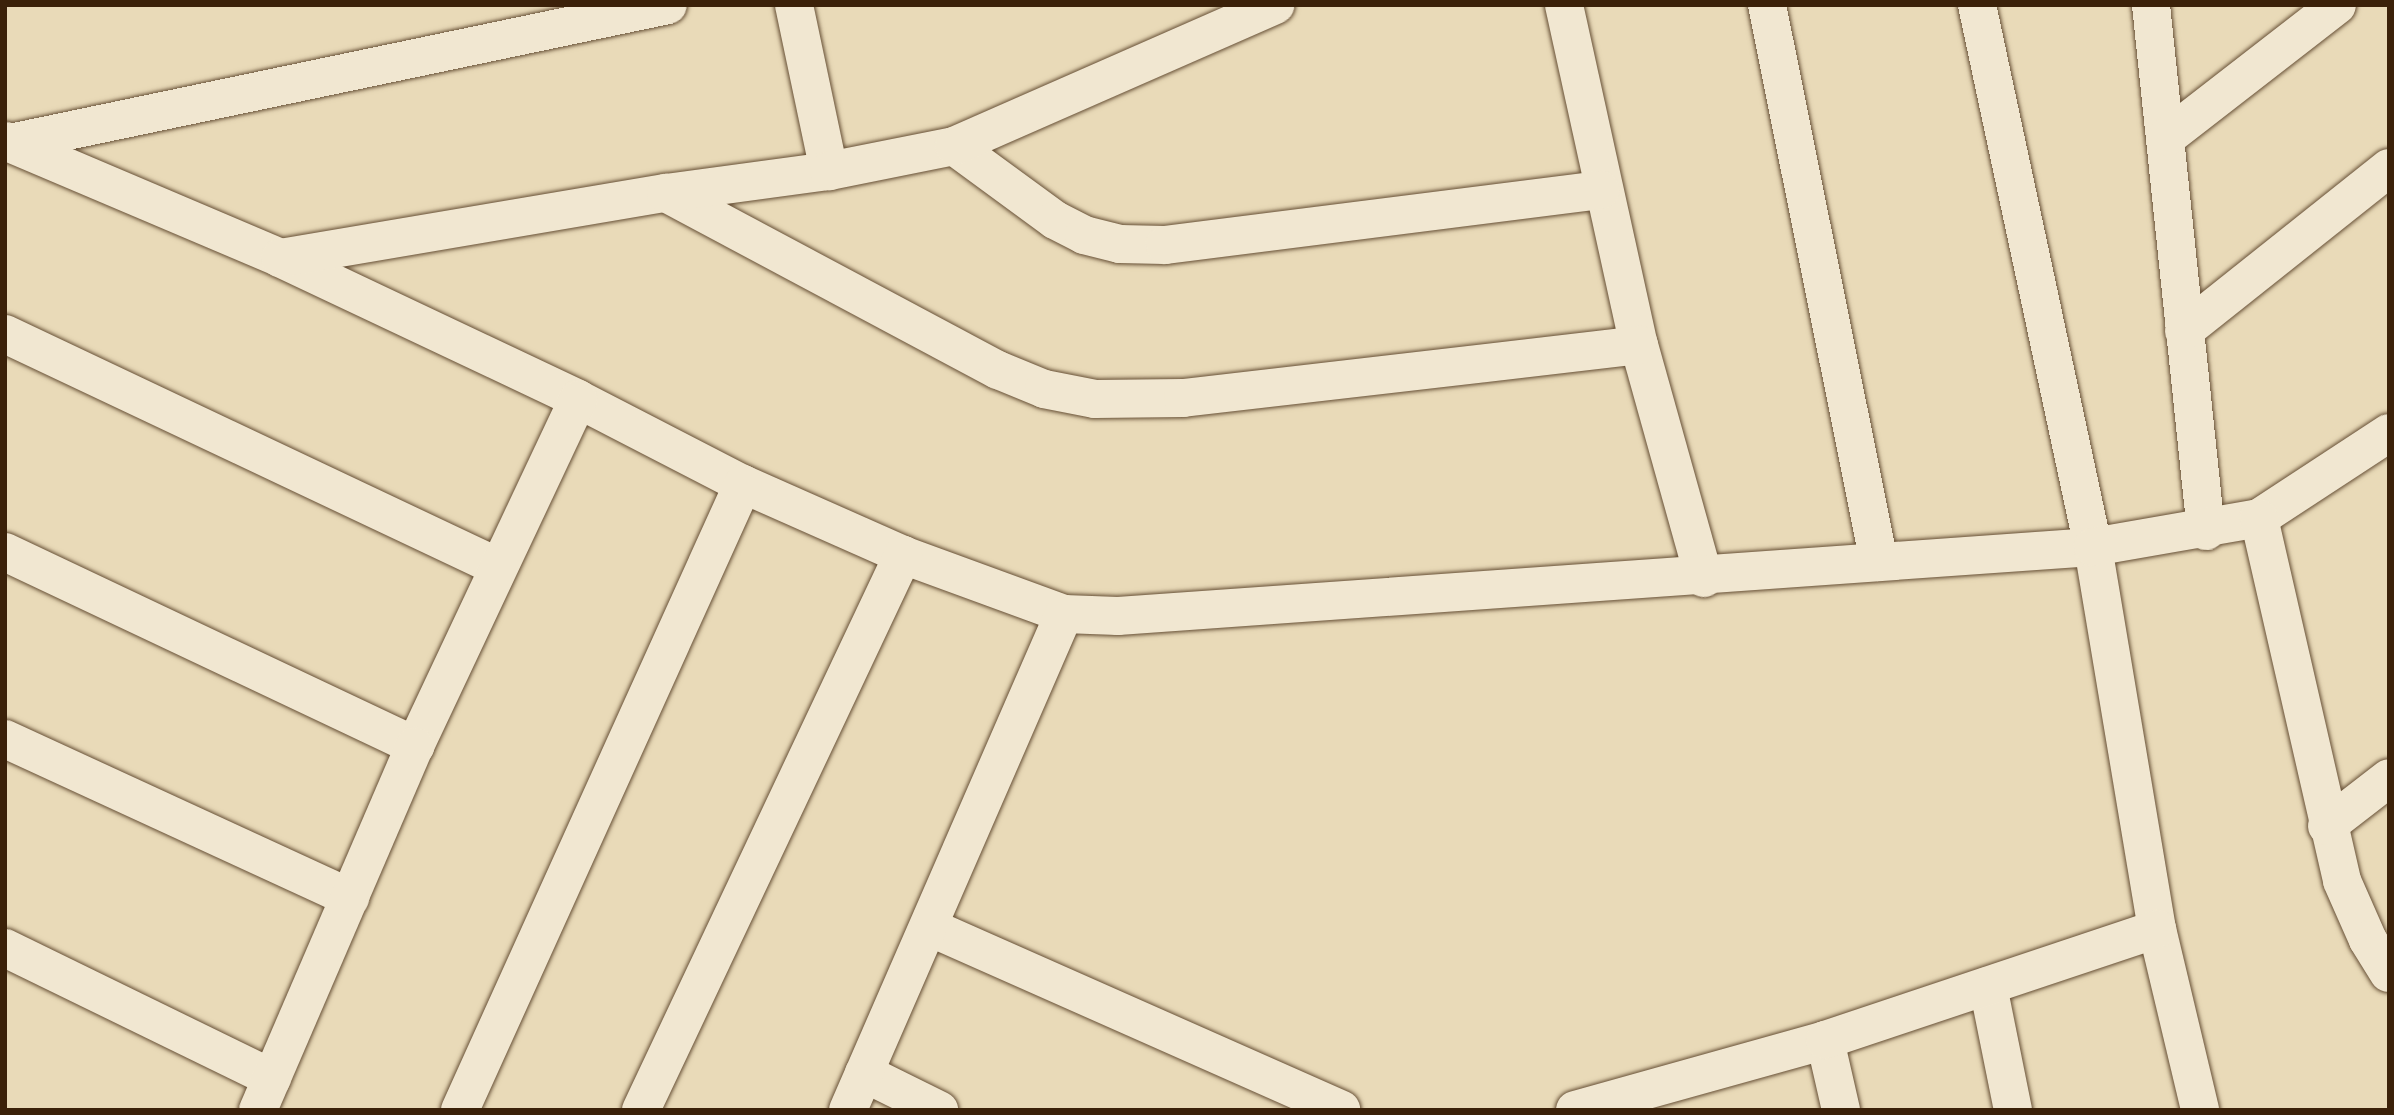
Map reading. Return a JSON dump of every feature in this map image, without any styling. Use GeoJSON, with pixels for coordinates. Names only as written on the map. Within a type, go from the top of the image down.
{"type":"FeatureCollection","features":[{"type":"Feature","properties":{"kind":"street"},"geometry":{"type":"LineString","coordinates":[[8,142],[668,5]]}},
{"type":"Feature","properties":{"kind":"street"},"geometry":{"type":"LineString","coordinates":[[794,5],[828,171]]}},
{"type":"Feature","properties":{"kind":"street"},"geometry":{"type":"LineString","coordinates":[[280,258],[666,193],[828,171],[954,146],[1275,5]]}},
{"type":"Feature","properties":{"kind":"street"},"geometry":{"type":"LineString","coordinates":[[1564,5],[1601,190],[1639,345],[1704,578]]}},
{"type":"Feature","properties":{"kind":"street"},"geometry":{"type":"LineString","coordinates":[[1767,5],[1879,562]]}},
{"type":"Feature","properties":{"kind":"street"},"geometry":{"type":"LineString","coordinates":[[1977,5],[2093,547],[2157,929],[2200,1110]]}},
{"type":"Feature","properties":{"kind":"street"},"geometry":{"type":"LineString","coordinates":[[2151,5],[2167,137],[2184,331],[2206,531]]}},
{"type":"Feature","properties":{"kind":"street"},"geometry":{"type":"LineString","coordinates":[[2167,137],[2337,5]]}},
{"type":"Feature","properties":{"kind":"street"},"geometry":{"type":"LineString","coordinates":[[8,142],[280,258],[578,399],[743,484],[902,555],[1064,614],[1118,616],[1704,578],[2093,547],[2206,531],[2259,518],[2389,433]]}},
{"type":"Feature","properties":{"kind":"street"},"geometry":{"type":"LineString","coordinates":[[954,146],[1055,219],[1084,235],[1121,244],[1165,246],[1601,190]]}},
{"type":"Feature","properties":{"kind":"street"},"geometry":{"type":"LineString","coordinates":[[2184,331],[2389,168]]}},
{"type":"Feature","properties":{"kind":"street"},"geometry":{"type":"LineString","coordinates":[[666,193],[998,370],[1044,389],[1095,399],[1183,398],[1639,345]]}},
{"type":"Feature","properties":{"kind":"street"},"geometry":{"type":"LineString","coordinates":[[5,334],[498,567]]}},
{"type":"Feature","properties":{"kind":"street"},"geometry":{"type":"LineString","coordinates":[[5,948],[265,1094],[415,746],[578,399]]}},
{"type":"Feature","properties":{"kind":"street"},"geometry":{"type":"LineString","coordinates":[[460,1110],[743,484]]}},
{"type":"Feature","properties":{"kind":"street"},"geometry":{"type":"LineString","coordinates":[[2259,518],[2327,826],[2342,881],[2368,940],[2389,973]]}},
{"type":"Feature","properties":{"kind":"street"},"geometry":{"type":"LineString","coordinates":[[5,552],[415,746]]}},
{"type":"Feature","properties":{"kind":"street"},"geometry":{"type":"LineString","coordinates":[[641,1110],[902,555]]}},
{"type":"Feature","properties":{"kind":"street"},"geometry":{"type":"LineString","coordinates":[[848,1110],[1064,614]]}},
{"type":"Feature","properties":{"kind":"street"},"geometry":{"type":"LineString","coordinates":[[5,739],[350,898]]}},
{"type":"Feature","properties":{"kind":"street"},"geometry":{"type":"LineString","coordinates":[[2327,826],[2389,778]]}},
{"type":"Feature","properties":{"kind":"street"},"geometry":{"type":"LineString","coordinates":[[929,927],[1341,1110]]}},
{"type":"Feature","properties":{"kind":"street"},"geometry":{"type":"LineString","coordinates":[[1575,1110],[1825,1040],[2157,929]]}},
{"type":"Feature","properties":{"kind":"street"},"geometry":{"type":"LineString","coordinates":[[1988,986],[2013,1110]]}},
{"type":"Feature","properties":{"kind":"street"},"geometry":{"type":"LineString","coordinates":[[1825,1040],[1841,1110]]}},
{"type":"Feature","properties":{"kind":"street"},"geometry":{"type":"LineString","coordinates":[[864,1073],[939,1110]]}}]}
